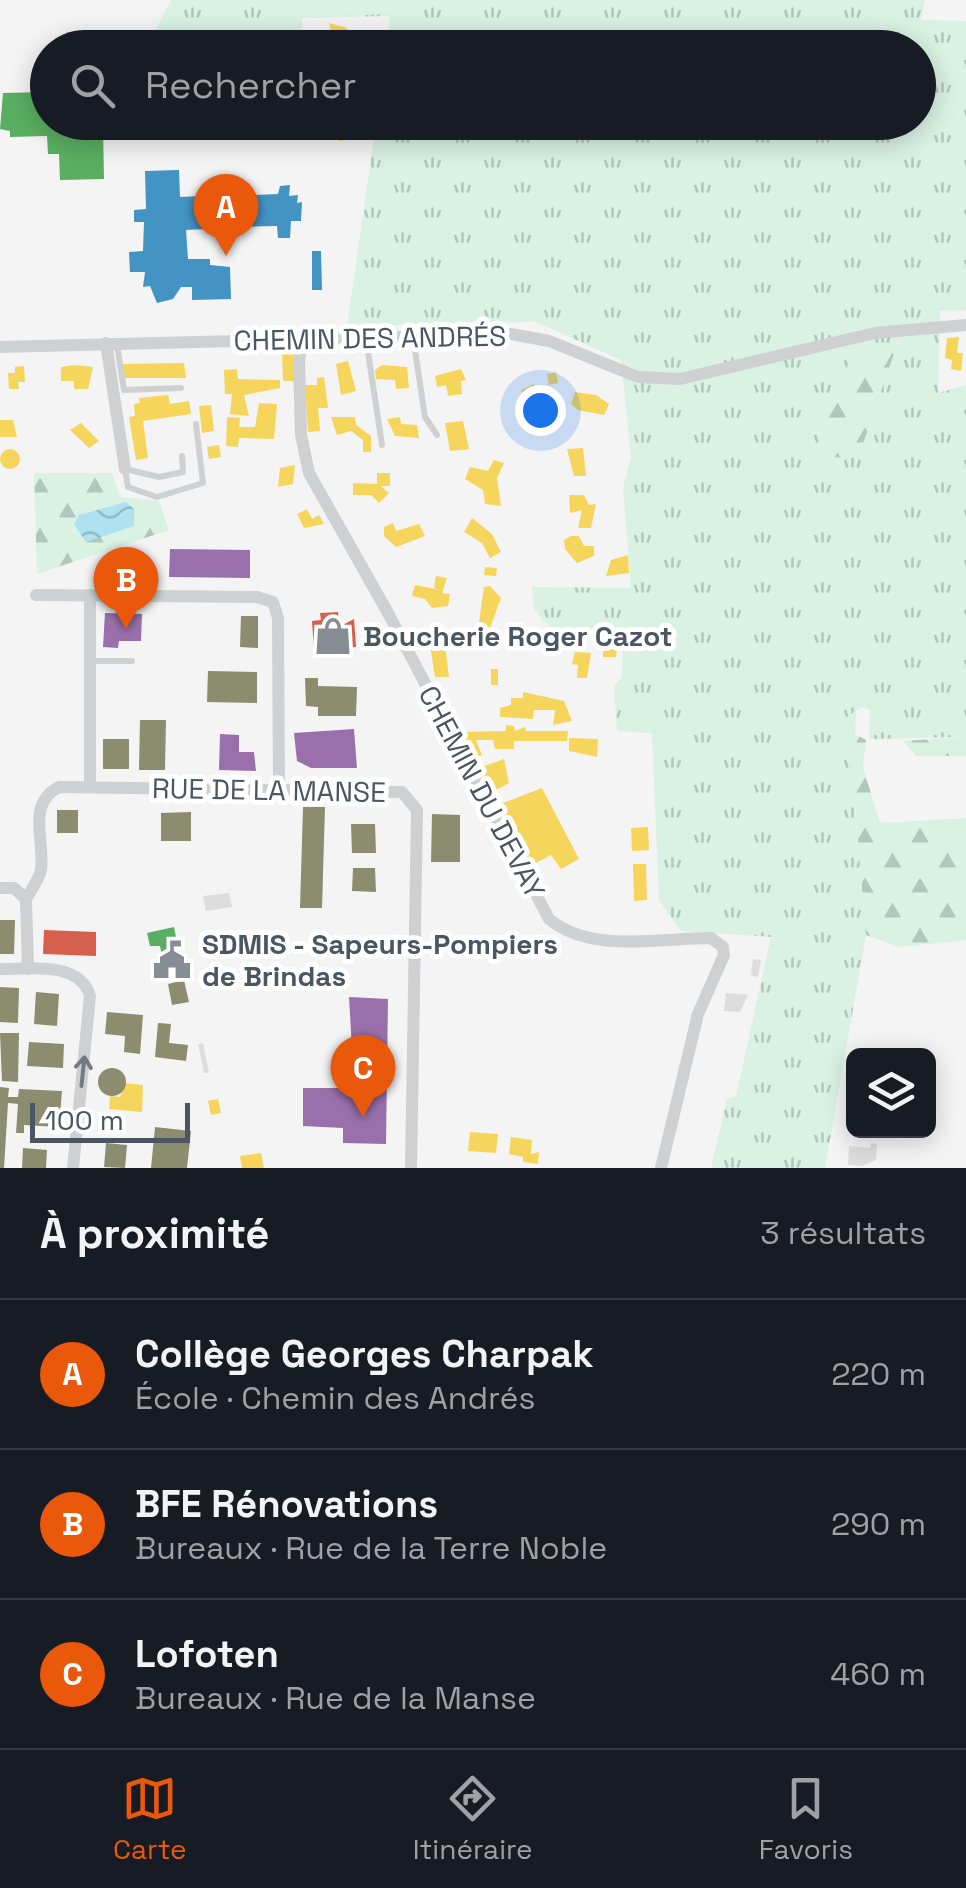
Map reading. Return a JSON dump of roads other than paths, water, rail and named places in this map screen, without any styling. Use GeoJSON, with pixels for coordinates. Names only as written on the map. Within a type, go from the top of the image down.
{"type":"FeatureCollection","features":[{"type":"Feature","properties":{"kind":"street","name":"CHEMIN DES ANDRÉS"},"geometry":{"type":"LineString","coordinates":[[0,347],[526,336],[571,348],[626,374],[680,379],[875,333],[966,325]]}},
{"type":"Feature","properties":{"kind":"street","name":"CHEMIN DU DEVAY"},"geometry":{"type":"LineString","coordinates":[[304,339],[300,359],[301,434],[308,473],[388,613],[549,918],[570,936],[593,940],[711,938],[722,947],[724,955],[698,1014],[661,1168]]}},
{"type":"Feature","properties":{"kind":"street"},"geometry":{"type":"LineString","coordinates":[[112,343],[125,469]]}},
{"type":"Feature","properties":{"kind":"street"},"geometry":{"type":"LineString","coordinates":[[36,594],[257,597],[273,602],[278,618],[279,789]]}},
{"type":"Feature","properties":{"kind":"street"},"geometry":{"type":"LineString","coordinates":[[90,595],[90,787]]}},
{"type":"Feature","properties":{"kind":"street","name":"RUE DE LA MANSE"},"geometry":{"type":"LineString","coordinates":[[26,899],[41,872],[43,800],[60,787],[402,792],[417,810],[410,1168]]}},
{"type":"Feature","properties":{"kind":"street"},"geometry":{"type":"LineString","coordinates":[[0,888],[14,888],[26,899],[28,969]]}},
{"type":"Feature","properties":{"kind":"street"},"geometry":{"type":"LineString","coordinates":[[0,968],[75,973],[86,983],[90,996],[73,1168]]}},
{"type":"Feature","properties":{"kind":"lane"},"geometry":{"type":"LineString","coordinates":[[413,336],[425,418],[438,435]]}},
{"type":"Feature","properties":{"kind":"lane"},"geometry":{"type":"LineString","coordinates":[[366,338],[382,445]]}},
{"type":"Feature","properties":{"kind":"lane"},"geometry":{"type":"LineString","coordinates":[[112,343],[124,390],[181,388]]}},
{"type":"Feature","properties":{"kind":"lane"},"geometry":{"type":"LineString","coordinates":[[182,456],[184,472],[158,477],[125,469],[128,487],[157,496],[203,483],[196,424]]}},
{"type":"Feature","properties":{"kind":"lane"},"geometry":{"type":"LineString","coordinates":[[90,660],[132,661]]}},
{"type":"Feature","properties":{"kind":"water"},"geometry":{"type":"Polygon","coordinates":[[[126,502],[134,509],[134,526],[86,542],[74,524],[79,515],[126,502]]]}},
{"type":"Feature","properties":{"kind":"place","name":"Collège Georges Charpak"},"geometry":{"type":"Point","coordinates":[226,256]}},
{"type":"Feature","properties":{"kind":"place","name":"BFE Rénovations"},"geometry":{"type":"Point","coordinates":[126,629]}},
{"type":"Feature","properties":{"kind":"place","name":"Boucherie Roger Cazot"},"geometry":{"type":"Point","coordinates":[333,636]}},
{"type":"Feature","properties":{"kind":"place","name":"SDMIS - Sapeurs-Pompiers de Brindas"},"geometry":{"type":"Point","coordinates":[172,960]}},
{"type":"Feature","properties":{"kind":"place","name":"Lofoten"},"geometry":{"type":"Point","coordinates":[363,1117]}}]}
